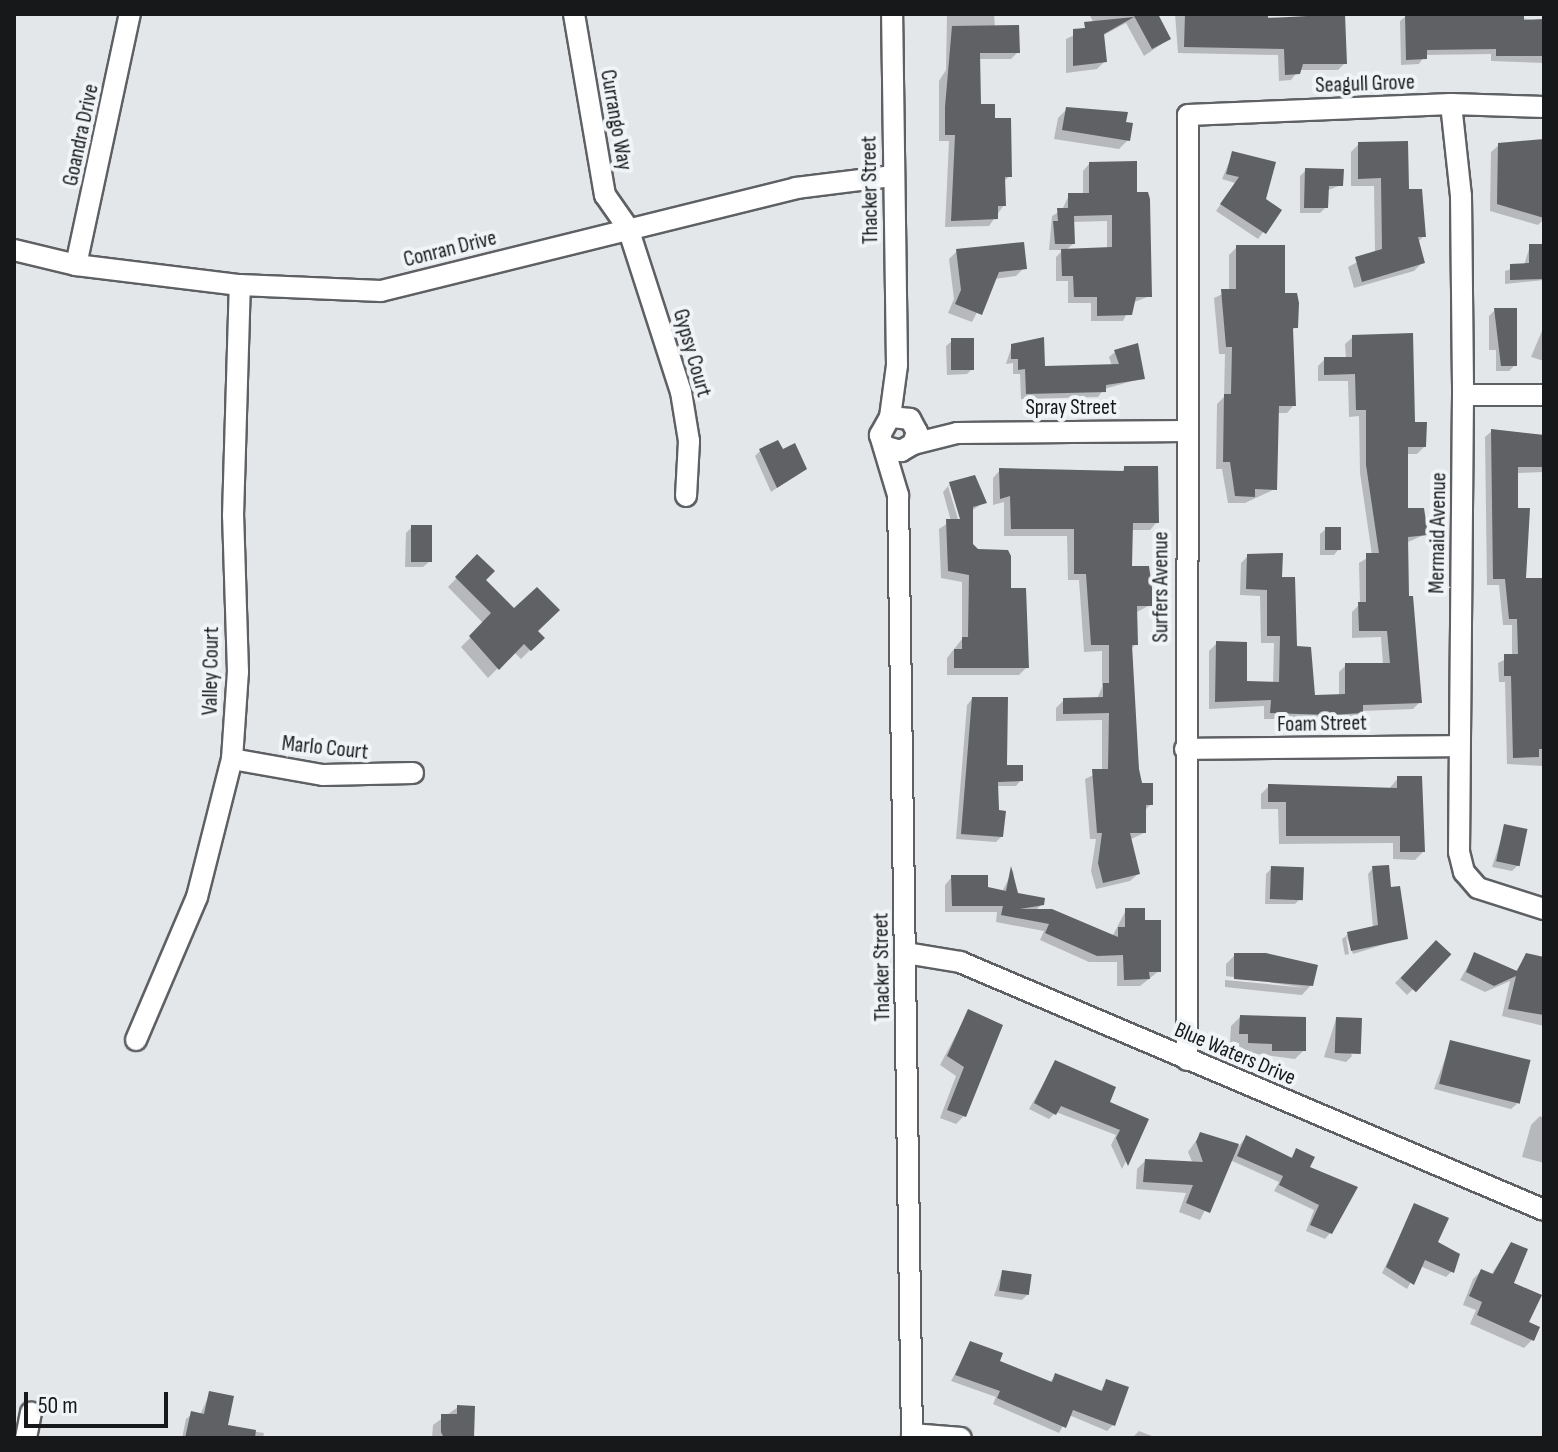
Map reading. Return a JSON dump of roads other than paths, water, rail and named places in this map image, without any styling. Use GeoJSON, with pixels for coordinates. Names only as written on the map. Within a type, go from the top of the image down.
{"type":"FeatureCollection","features":[{"type":"Feature","properties":{"kind":"street","name":"Goandra Drive"},"geometry":{"type":"LineString","coordinates":[[76,265],[130,14]]}},
{"type":"Feature","properties":{"kind":"street","name":"Currango Way"},"geometry":{"type":"LineString","coordinates":[[574,14],[605,195],[628,228]]}},
{"type":"Feature","properties":{"kind":"street","name":"Thacker Street"},"geometry":{"type":"LineString","coordinates":[[892,14],[897,365],[904,419],[912,446],[898,495]]}},
{"type":"Feature","properties":{"kind":"street","name":"Seagull Grove"},"geometry":{"type":"LineString","coordinates":[[1188,115],[1451,104],[1544,107]]}},
{"type":"Feature","properties":{"kind":"street","name":"Mermaid Avenue"},"geometry":{"type":"LineString","coordinates":[[1451,104],[1461,196],[1463,395],[1458,833],[1464,872],[1478,888],[1544,909]]}},
{"type":"Feature","properties":{"kind":"street","name":"Surfers Avenue"},"geometry":{"type":"LineString","coordinates":[[1187,1060],[1188,115]]}},
{"type":"Feature","properties":{"kind":"street","name":"Conran Drive"},"geometry":{"type":"LineString","coordinates":[[14,250],[76,265],[240,285],[381,291],[796,188],[893,176]]}},
{"type":"Feature","properties":{"kind":"street","name":"Gypsy Court"},"geometry":{"type":"LineString","coordinates":[[628,228],[681,392],[689,441],[686,496]]}},
{"type":"Feature","properties":{"kind":"street","name":"Valley Court"},"geometry":{"type":"LineString","coordinates":[[136,1040],[197,897],[232,759],[238,672],[233,516],[240,285]]}},
{"type":"Feature","properties":{"kind":"street"},"geometry":{"type":"LineString","coordinates":[[1463,395],[1544,395]]}},
{"type":"Feature","properties":{"kind":"street"},"geometry":{"type":"LineString","coordinates":[[886,447],[881,428],[904,419]]}},
{"type":"Feature","properties":{"kind":"street","name":"Spray Street"},"geometry":{"type":"LineString","coordinates":[[904,419],[957,433],[1186,431]]}},
{"type":"Feature","properties":{"kind":"street","name":"Spray Street"},"geometry":{"type":"LineString","coordinates":[[886,447],[896,451],[957,433]]}},
{"type":"Feature","properties":{"kind":"street","name":"Thacker Street"},"geometry":{"type":"LineString","coordinates":[[886,447],[898,495],[912,1436]]}},
{"type":"Feature","properties":{"kind":"street","name":"Foam Street"},"geometry":{"type":"LineString","coordinates":[[1185,749],[1459,746]]}},
{"type":"Feature","properties":{"kind":"street","name":"Marlo Court"},"geometry":{"type":"LineString","coordinates":[[232,759],[323,775],[413,773]]}},
{"type":"Feature","properties":{"kind":"street","name":"Blue Waters Drive"},"geometry":{"type":"LineString","coordinates":[[906,953],[946,957],[1544,1210]]}},
{"type":"Feature","properties":{"kind":"street"},"geometry":{"type":"LineString","coordinates":[[26,1438],[31,1412]]}},
{"type":"Feature","properties":{"kind":"street"},"geometry":{"type":"LineString","coordinates":[[912,1436],[961,1438]]}}]}
